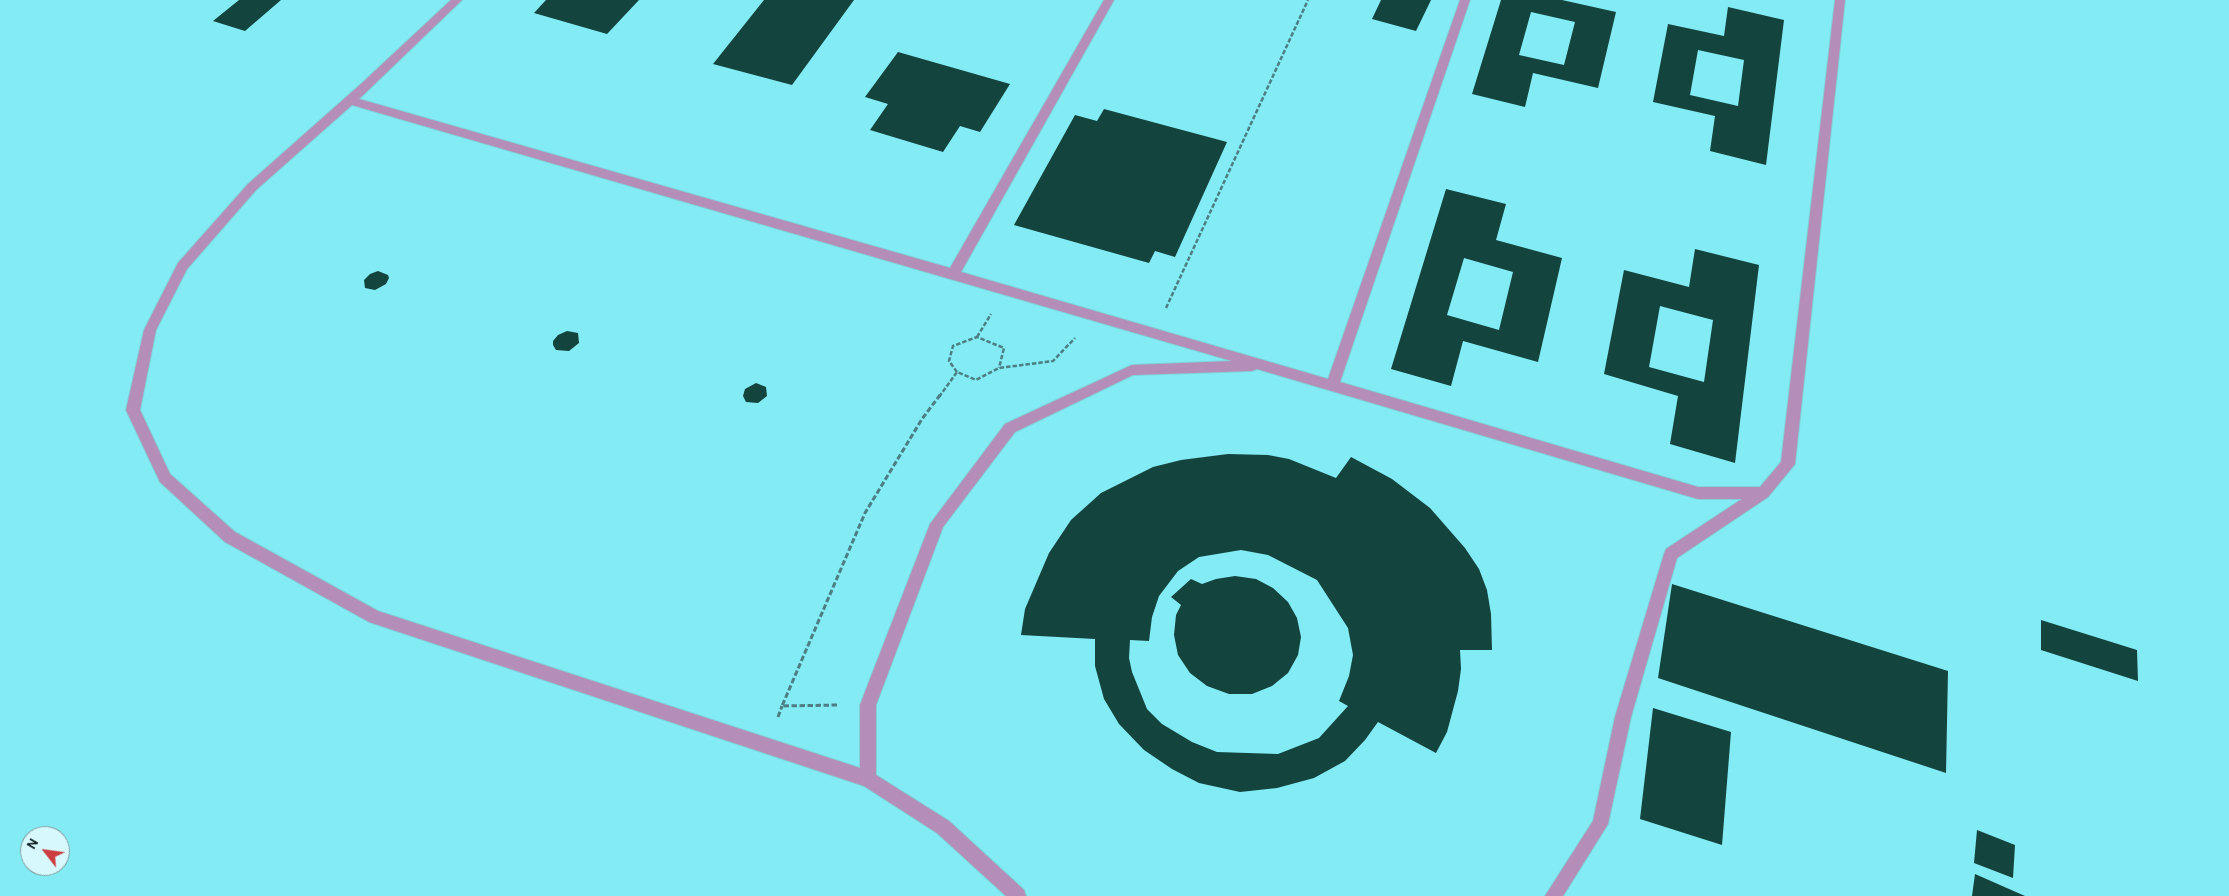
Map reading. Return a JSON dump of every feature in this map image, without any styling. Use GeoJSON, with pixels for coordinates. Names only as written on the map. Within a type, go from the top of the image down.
{"type":"FeatureCollection","features":[{"type":"Feature","properties":{"kind":"street"},"geometry":{"type":"LineString","coordinates":[[457,0],[350,100],[252,187],[182,266],[150,330],[133,410],[165,478],[230,537],[374,617],[868,779],[943,827],[1018,896]]}},
{"type":"Feature","properties":{"kind":"street"},"geometry":{"type":"LineString","coordinates":[[953,274],[1108,0]]}},
{"type":"Feature","properties":{"kind":"street"},"geometry":{"type":"LineString","coordinates":[[1332,385],[1465,0]]}},
{"type":"Feature","properties":{"kind":"street"},"geometry":{"type":"LineString","coordinates":[[1553,896],[1600,824],[1623,717],[1671,554],[1763,493],[1788,464],[1840,0]]}},
{"type":"Feature","properties":{"kind":"street"},"geometry":{"type":"LineString","coordinates":[[350,100],[953,274],[1698,493],[1763,493]]}},
{"type":"Feature","properties":{"kind":"street"},"geometry":{"type":"LineString","coordinates":[[868,779],[868,705],[937,524],[1010,428],[1132,370],[1264,366]]}},
{"type":"Feature","properties":{"kind":"path"},"geometry":{"type":"LineString","coordinates":[[1155,334],[1308,0]]}},
{"type":"Feature","properties":{"kind":"path"},"geometry":{"type":"LineString","coordinates":[[999,368],[1004,348],[978,337],[953,346],[949,361],[957,372],[976,380],[999,368],[1053,361],[1096,316]]}},
{"type":"Feature","properties":{"kind":"path"},"geometry":{"type":"LineString","coordinates":[[868,705],[782,706],[865,513],[922,419],[957,372]]}},
{"type":"Feature","properties":{"kind":"shaded area"},"geometry":{"type":"Polygon","coordinates":[[[0,0],[2229,0],[2229,896],[0,896],[0,0]]]}},
{"type":"Feature","properties":{"kind":"building"},"geometry":{"type":"Polygon","coordinates":[[[239,0],[281,0],[245,31],[213,21],[239,0]]]}},
{"type":"Feature","properties":{"kind":"building"},"geometry":{"type":"Polygon","coordinates":[[[546,0],[639,0],[607,34],[534,13],[546,0]]]}},
{"type":"Feature","properties":{"kind":"building"},"geometry":{"type":"Polygon","coordinates":[[[764,0],[854,0],[792,85],[713,64],[764,0]]]}},
{"type":"Feature","properties":{"kind":"building"},"geometry":{"type":"Polygon","coordinates":[[[1381,0],[1431,0],[1416,31],[1372,19],[1381,0]]]}},
{"type":"Feature","properties":{"kind":"building"},"geometry":{"type":"Polygon","coordinates":[[[1501,0],[1562,0],[1616,12],[1598,88],[1533,73],[1525,107],[1472,94],[1501,0]],[[1531,12],[1519,55],[1564,65],[1575,22],[1531,12]]]}},
{"type":"Feature","properties":{"kind":"building"},"geometry":{"type":"Polygon","coordinates":[[[1728,7],[1784,20],[1766,165],[1710,151],[1715,116],[1653,102],[1668,24],[1724,36],[1728,7]],[[1698,50],[1690,95],[1738,106],[1744,60],[1698,50]]]}},
{"type":"Feature","properties":{"kind":"building"},"geometry":{"type":"Polygon","coordinates":[[[898,52],[1010,84],[980,132],[960,126],[943,152],[870,130],[888,104],[865,97],[898,52]]]}},
{"type":"Feature","properties":{"kind":"building"},"geometry":{"type":"Polygon","coordinates":[[[1104,109],[1227,142],[1175,257],[1155,251],[1149,263],[1014,225],[1075,115],[1097,121],[1104,109]]]}},
{"type":"Feature","properties":{"kind":"building"},"geometry":{"type":"Polygon","coordinates":[[[1446,189],[1506,204],[1496,240],[1562,258],[1538,362],[1463,341],[1451,386],[1391,369],[1446,189]],[[1464,258],[1447,315],[1499,330],[1513,272],[1464,258]]]}},
{"type":"Feature","properties":{"kind":"building"},"geometry":{"type":"Polygon","coordinates":[[[1695,249],[1759,265],[1735,463],[1670,444],[1678,396],[1604,374],[1624,270],[1689,287],[1695,249]],[[1660,306],[1649,367],[1704,382],[1713,320],[1660,306]]]}},
{"type":"Feature","properties":{"kind":"building"},"geometry":{"type":"Polygon","coordinates":[[[378,271],[388,275],[389,278],[386,284],[375,290],[365,288],[364,280],[370,274],[378,271]]]}},
{"type":"Feature","properties":{"kind":"building"},"geometry":{"type":"Polygon","coordinates":[[[567,331],[578,333],[579,343],[569,351],[556,350],[553,341],[558,335],[567,331]]]}},
{"type":"Feature","properties":{"kind":"building"},"geometry":{"type":"Polygon","coordinates":[[[756,383],[766,387],[767,396],[758,403],[746,402],[743,396],[745,389],[756,383]]]}},
{"type":"Feature","properties":{"kind":"building"},"geometry":{"type":"Polygon","coordinates":[[[1228,454],[1268,455],[1289,459],[1336,478],[1351,457],[1392,479],[1430,508],[1465,548],[1479,569],[1487,590],[1491,614],[1492,650],[1460,650],[1461,669],[1458,691],[1447,732],[1436,753],[1378,722],[1365,740],[1345,761],[1314,778],[1277,788],[1240,792],[1199,783],[1172,769],[1144,750],[1119,724],[1104,699],[1095,666],[1095,639],[1021,635],[1025,609],[1049,553],[1071,520],[1101,493],[1153,467],[1181,460],[1228,454]],[[1241,550],[1199,557],[1178,571],[1159,596],[1152,617],[1149,641],[1130,640],[1129,658],[1132,672],[1147,709],[1162,724],[1192,742],[1217,752],[1278,754],[1319,738],[1348,706],[1339,701],[1349,676],[1353,655],[1348,628],[1317,580],[1268,555],[1241,550]]]}},
{"type":"Feature","properties":{"kind":"building"},"geometry":{"type":"Polygon","coordinates":[[[1235,576],[1256,579],[1273,588],[1288,602],[1297,618],[1301,637],[1298,655],[1288,673],[1272,686],[1252,694],[1229,694],[1207,686],[1190,673],[1178,655],[1174,635],[1176,615],[1181,605],[1171,597],[1191,579],[1202,584],[1216,579],[1235,576]]]}},
{"type":"Feature","properties":{"kind":"building"},"geometry":{"type":"Polygon","coordinates":[[[1672,584],[1948,671],[1946,773],[1658,678],[1672,584]]]}},
{"type":"Feature","properties":{"kind":"building"},"geometry":{"type":"Polygon","coordinates":[[[2041,620],[2137,650],[2138,681],[2041,650],[2041,620]]]}},
{"type":"Feature","properties":{"kind":"building"},"geometry":{"type":"Polygon","coordinates":[[[1653,708],[1731,732],[1722,845],[1640,819],[1653,708]]]}},
{"type":"Feature","properties":{"kind":"building"},"geometry":{"type":"Polygon","coordinates":[[[1977,830],[2015,845],[2013,878],[1974,863],[1977,830]]]}},
{"type":"Feature","properties":{"kind":"building"},"geometry":{"type":"Polygon","coordinates":[[[1975,874],[2025,896],[1972,896],[1975,874]]]}}]}
